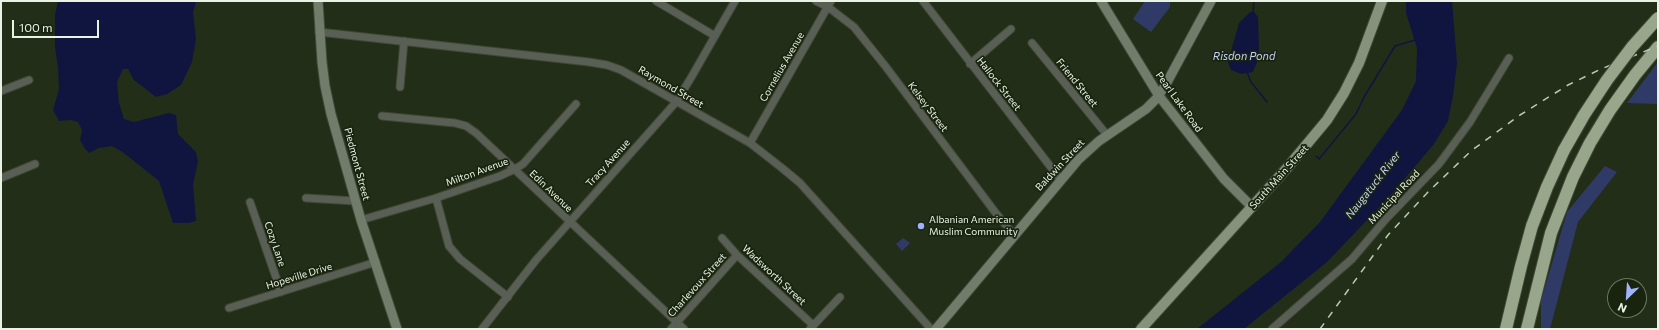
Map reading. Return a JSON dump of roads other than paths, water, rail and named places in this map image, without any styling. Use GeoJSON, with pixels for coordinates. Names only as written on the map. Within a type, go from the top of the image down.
{"type":"FeatureCollection","features":[{"type":"Feature","properties":{"kind":"highway"},"geometry":{"type":"LineString","coordinates":[[1506,329],[1532,226],[1547,187],[1564,150],[1584,115],[1611,74],[1632,47],[1658,18]]}},
{"type":"Feature","properties":{"kind":"highway"},"geometry":{"type":"LineString","coordinates":[[1527,329],[1546,252],[1558,214],[1573,177],[1599,128],[1626,87],[1658,47]]}},
{"type":"Feature","properties":{"kind":"main road","name":"Piedmont Street"},"geometry":{"type":"LineString","coordinates":[[318,1],[319,32],[325,86],[355,201],[397,329]]}},
{"type":"Feature","properties":{"kind":"main road","name":"Pearl Lake Road"},"geometry":{"type":"LineString","coordinates":[[1101,1],[1159,96],[1224,179],[1252,207]]}},
{"type":"Feature","properties":{"kind":"main road","name":"Baldwin Street"},"geometry":{"type":"LineString","coordinates":[[936,329],[1060,179],[1084,153],[1107,135],[1146,109],[1159,96],[1211,1]]}},
{"type":"Feature","properties":{"kind":"main road","name":"South Main Street"},"geometry":{"type":"LineString","coordinates":[[1141,329],[1310,142],[1338,102],[1361,59],[1382,1]]}},
{"type":"Feature","properties":{"kind":"street"},"geometry":{"type":"LineString","coordinates":[[656,1],[715,36]]}},
{"type":"Feature","properties":{"kind":"street","name":"Tracy Avenue"},"geometry":{"type":"LineString","coordinates":[[482,329],[536,260],[677,101],[736,1]]}},
{"type":"Feature","properties":{"kind":"street","name":"Kelsey Street"},"geometry":{"type":"LineString","coordinates":[[816,1],[830,4],[854,27],[1014,235]]}},
{"type":"Feature","properties":{"kind":"street","name":"Hallock Street"},"geometry":{"type":"LineString","coordinates":[[923,1],[1060,179]]}},
{"type":"Feature","properties":{"kind":"street","name":"Cornelius Avenue"},"geometry":{"type":"LineString","coordinates":[[750,143],[830,4]]}},
{"type":"Feature","properties":{"kind":"street"},"geometry":{"type":"LineString","coordinates":[[970,64],[1011,29]]}},
{"type":"Feature","properties":{"kind":"street","name":"Raymond Street"},"geometry":{"type":"LineString","coordinates":[[319,32],[606,65],[621,70],[750,143],[800,183],[931,329]]}},
{"type":"Feature","properties":{"kind":"street"},"geometry":{"type":"LineString","coordinates":[[400,87],[404,41]]}},
{"type":"Feature","properties":{"kind":"street","name":"Friend Street"},"geometry":{"type":"LineString","coordinates":[[1032,43],[1107,135]]}},
{"type":"Feature","properties":{"kind":"street","name":"Municipal Road"},"geometry":{"type":"LineString","coordinates":[[1272,329],[1352,259],[1385,220],[1439,164],[1470,122],[1509,58]]}},
{"type":"Feature","properties":{"kind":"street"},"geometry":{"type":"LineString","coordinates":[[1,92],[29,80]]}},
{"type":"Feature","properties":{"kind":"street","name":"Milton Avenue"},"geometry":{"type":"LineString","coordinates":[[361,220],[436,198],[500,176],[515,169],[523,164],[576,104]]}},
{"type":"Feature","properties":{"kind":"street","name":"Edin Avenue"},"geometry":{"type":"LineString","coordinates":[[382,116],[455,123],[466,126],[476,133],[684,329]]}},
{"type":"Feature","properties":{"kind":"street"},"geometry":{"type":"LineString","coordinates":[[1,178],[35,164]]}},
{"type":"Feature","properties":{"kind":"street"},"geometry":{"type":"LineString","coordinates":[[306,198],[355,201]]}},
{"type":"Feature","properties":{"kind":"street"},"geometry":{"type":"LineString","coordinates":[[436,198],[449,246],[460,259],[508,297]]}},
{"type":"Feature","properties":{"kind":"street","name":"Cozy Lane"},"geometry":{"type":"LineString","coordinates":[[250,202],[280,292]]}},
{"type":"Feature","properties":{"kind":"street","name":"Wadsworth Street"},"geometry":{"type":"LineString","coordinates":[[722,238],[812,327]]}},
{"type":"Feature","properties":{"kind":"street","name":"Charlevoux Street"},"geometry":{"type":"LineString","coordinates":[[671,329],[738,255]]}},
{"type":"Feature","properties":{"kind":"street","name":"Hopeville Drive"},"geometry":{"type":"LineString","coordinates":[[229,308],[376,262]]}},
{"type":"Feature","properties":{"kind":"street"},"geometry":{"type":"LineString","coordinates":[[812,327],[840,296]]}},
{"type":"Feature","properties":{"kind":"water"},"geometry":{"type":"Polygon","coordinates":[[[58,1],[196,1],[193,13],[196,39],[192,62],[181,85],[167,94],[156,97],[134,80],[128,69],[123,69],[117,82],[119,103],[124,119],[134,122],[169,113],[176,115],[178,134],[196,152],[198,162],[193,184],[196,221],[188,223],[173,223],[159,181],[124,153],[112,146],[99,148],[89,153],[80,140],[82,130],[78,122],[71,120],[59,121],[53,110],[59,89],[55,47],[55,15],[58,1]]]}},
{"type":"Feature","properties":{"kind":"water","name":"Naugatuck River"},"geometry":{"type":"Polygon","coordinates":[[[1406,1],[1452,1],[1457,63],[1453,96],[1448,121],[1434,144],[1389,197],[1327,262],[1244,329],[1197,329],[1281,262],[1320,222],[1402,110],[1416,81],[1417,48],[1406,13],[1406,1]]]}},
{"type":"Feature","properties":{"kind":"water","name":"Risdon Pond"},"geometry":{"type":"Polygon","coordinates":[[[1250,12],[1254,12],[1258,17],[1258,60],[1253,72],[1241,74],[1231,70],[1228,62],[1239,23],[1250,12]]]}},
{"type":"Feature","properties":{"kind":"waterway"},"geometry":{"type":"LineString","coordinates":[[1253,13],[1254,1]]}},
{"type":"Feature","properties":{"kind":"waterway"},"geometry":{"type":"LineString","coordinates":[[1316,156],[1319,159],[1356,114],[1364,97],[1395,46],[1415,40]]}},
{"type":"Feature","properties":{"kind":"waterway"},"geometry":{"type":"LineString","coordinates":[[1247,72],[1251,82],[1267,102]]}},
{"type":"Feature","properties":{"kind":"railway"},"geometry":{"type":"LineString","coordinates":[[1320,329],[1388,235],[1428,192],[1471,151],[1520,115],[1568,85],[1601,69],[1658,46]]}},
{"type":"Feature","properties":{"kind":"place","name":"Albanian American Muslim Community"},"geometry":{"type":"Point","coordinates":[921,226]}}]}
